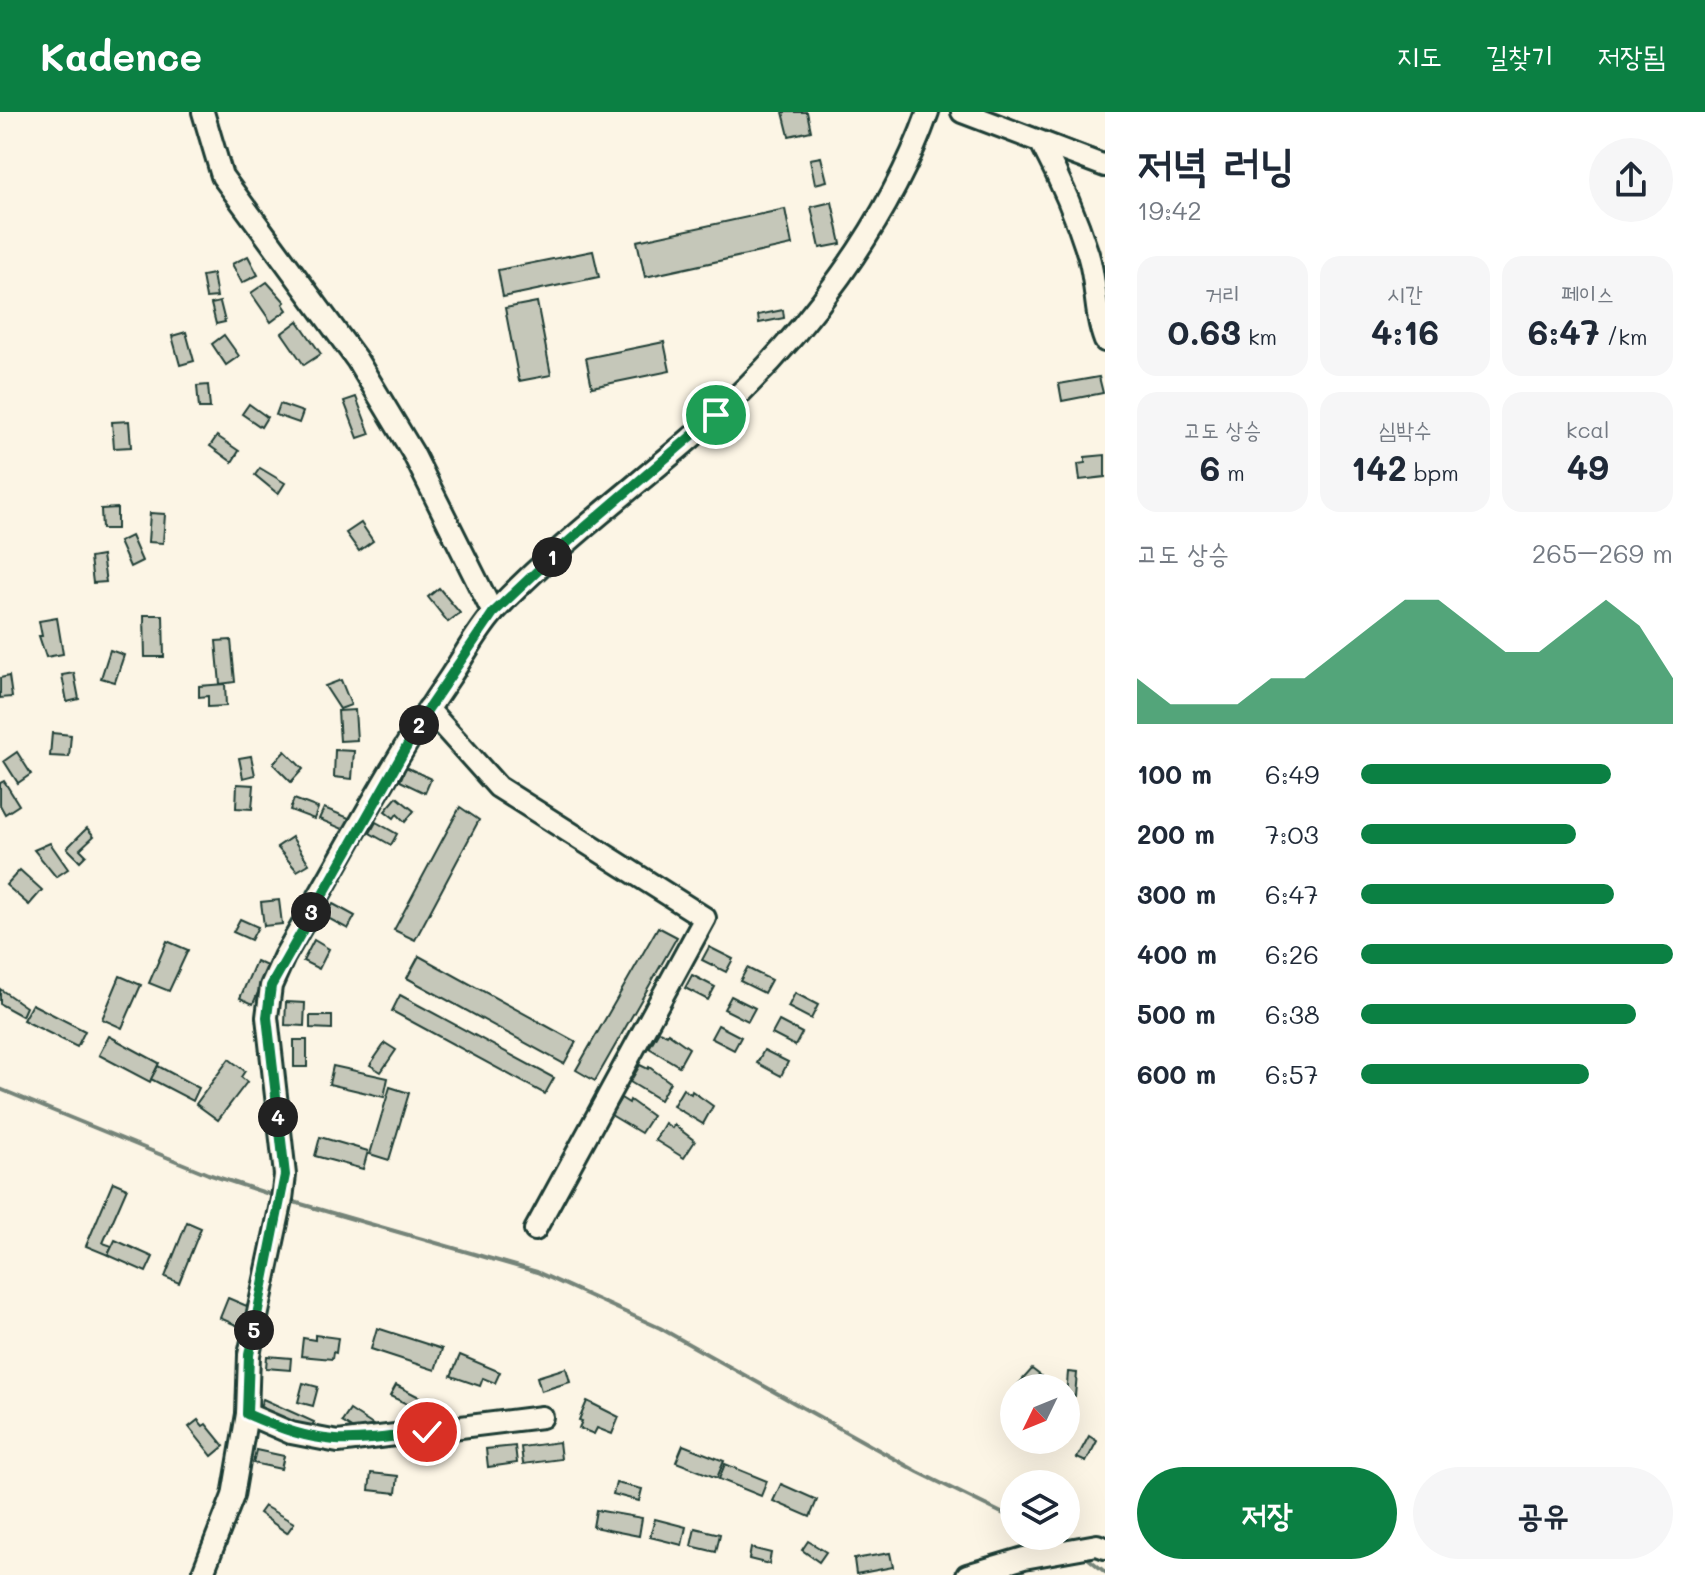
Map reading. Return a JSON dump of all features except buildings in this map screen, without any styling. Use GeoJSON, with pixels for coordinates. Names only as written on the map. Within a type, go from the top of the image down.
{"type":"FeatureCollection","features":[{"type":"Feature","properties":{"kind":"street"},"geometry":{"type":"LineString","coordinates":[[203,112],[222,176],[357,360],[413,453],[493,613]]}},
{"type":"Feature","properties":{"kind":"street"},"geometry":{"type":"LineString","coordinates":[[202,1575],[233,1496],[247,1414],[249,1355],[285,1175],[267,1017],[271,986],[428,709],[493,613],[568,542],[716,415],[779,354],[848,262],[901,178],[928,112]]}},
{"type":"Feature","properties":{"kind":"street"},"geometry":{"type":"LineString","coordinates":[[962,112],[1105,166]]}},
{"type":"Feature","properties":{"kind":"street"},"geometry":{"type":"LineString","coordinates":[[1041,143],[1061,182],[1089,257],[1095,305],[1105,341]]}},
{"type":"Feature","properties":{"kind":"street"},"geometry":{"type":"LineString","coordinates":[[428,709],[498,787],[705,918],[535,1230]]}},
{"type":"Feature","properties":{"kind":"street"},"geometry":{"type":"LineString","coordinates":[[247,1414],[291,1433],[338,1442],[542,1417]]}},
{"type":"Feature","properties":{"kind":"street"},"geometry":{"type":"LineString","coordinates":[[967,1575],[1024,1558],[1102,1544]]}},
{"type":"Feature","properties":{"kind":"waterway"},"geometry":{"type":"LineString","coordinates":[[992,112],[1105,154]]}},
{"type":"Feature","properties":{"kind":"waterway"},"geometry":{"type":"LineString","coordinates":[[0,1089],[208,1174],[275,1196]]}},
{"type":"Feature","properties":{"kind":"waterway"},"geometry":{"type":"LineString","coordinates":[[287,1200],[537,1272],[660,1328],[918,1472],[1000,1512]]}},
{"type":"Feature","properties":{"kind":"waterway"},"geometry":{"type":"LineString","coordinates":[[1085,1556],[1105,1572]]}},
{"type":"Feature","properties":{"kind":"route"},"geometry":{"type":"LineString","coordinates":[[427,1432],[370,1440],[316,1440],[247,1414],[249,1355],[285,1175],[267,1017],[271,986],[284,957],[428,709],[493,613],[568,542],[716,415]]}}]}
